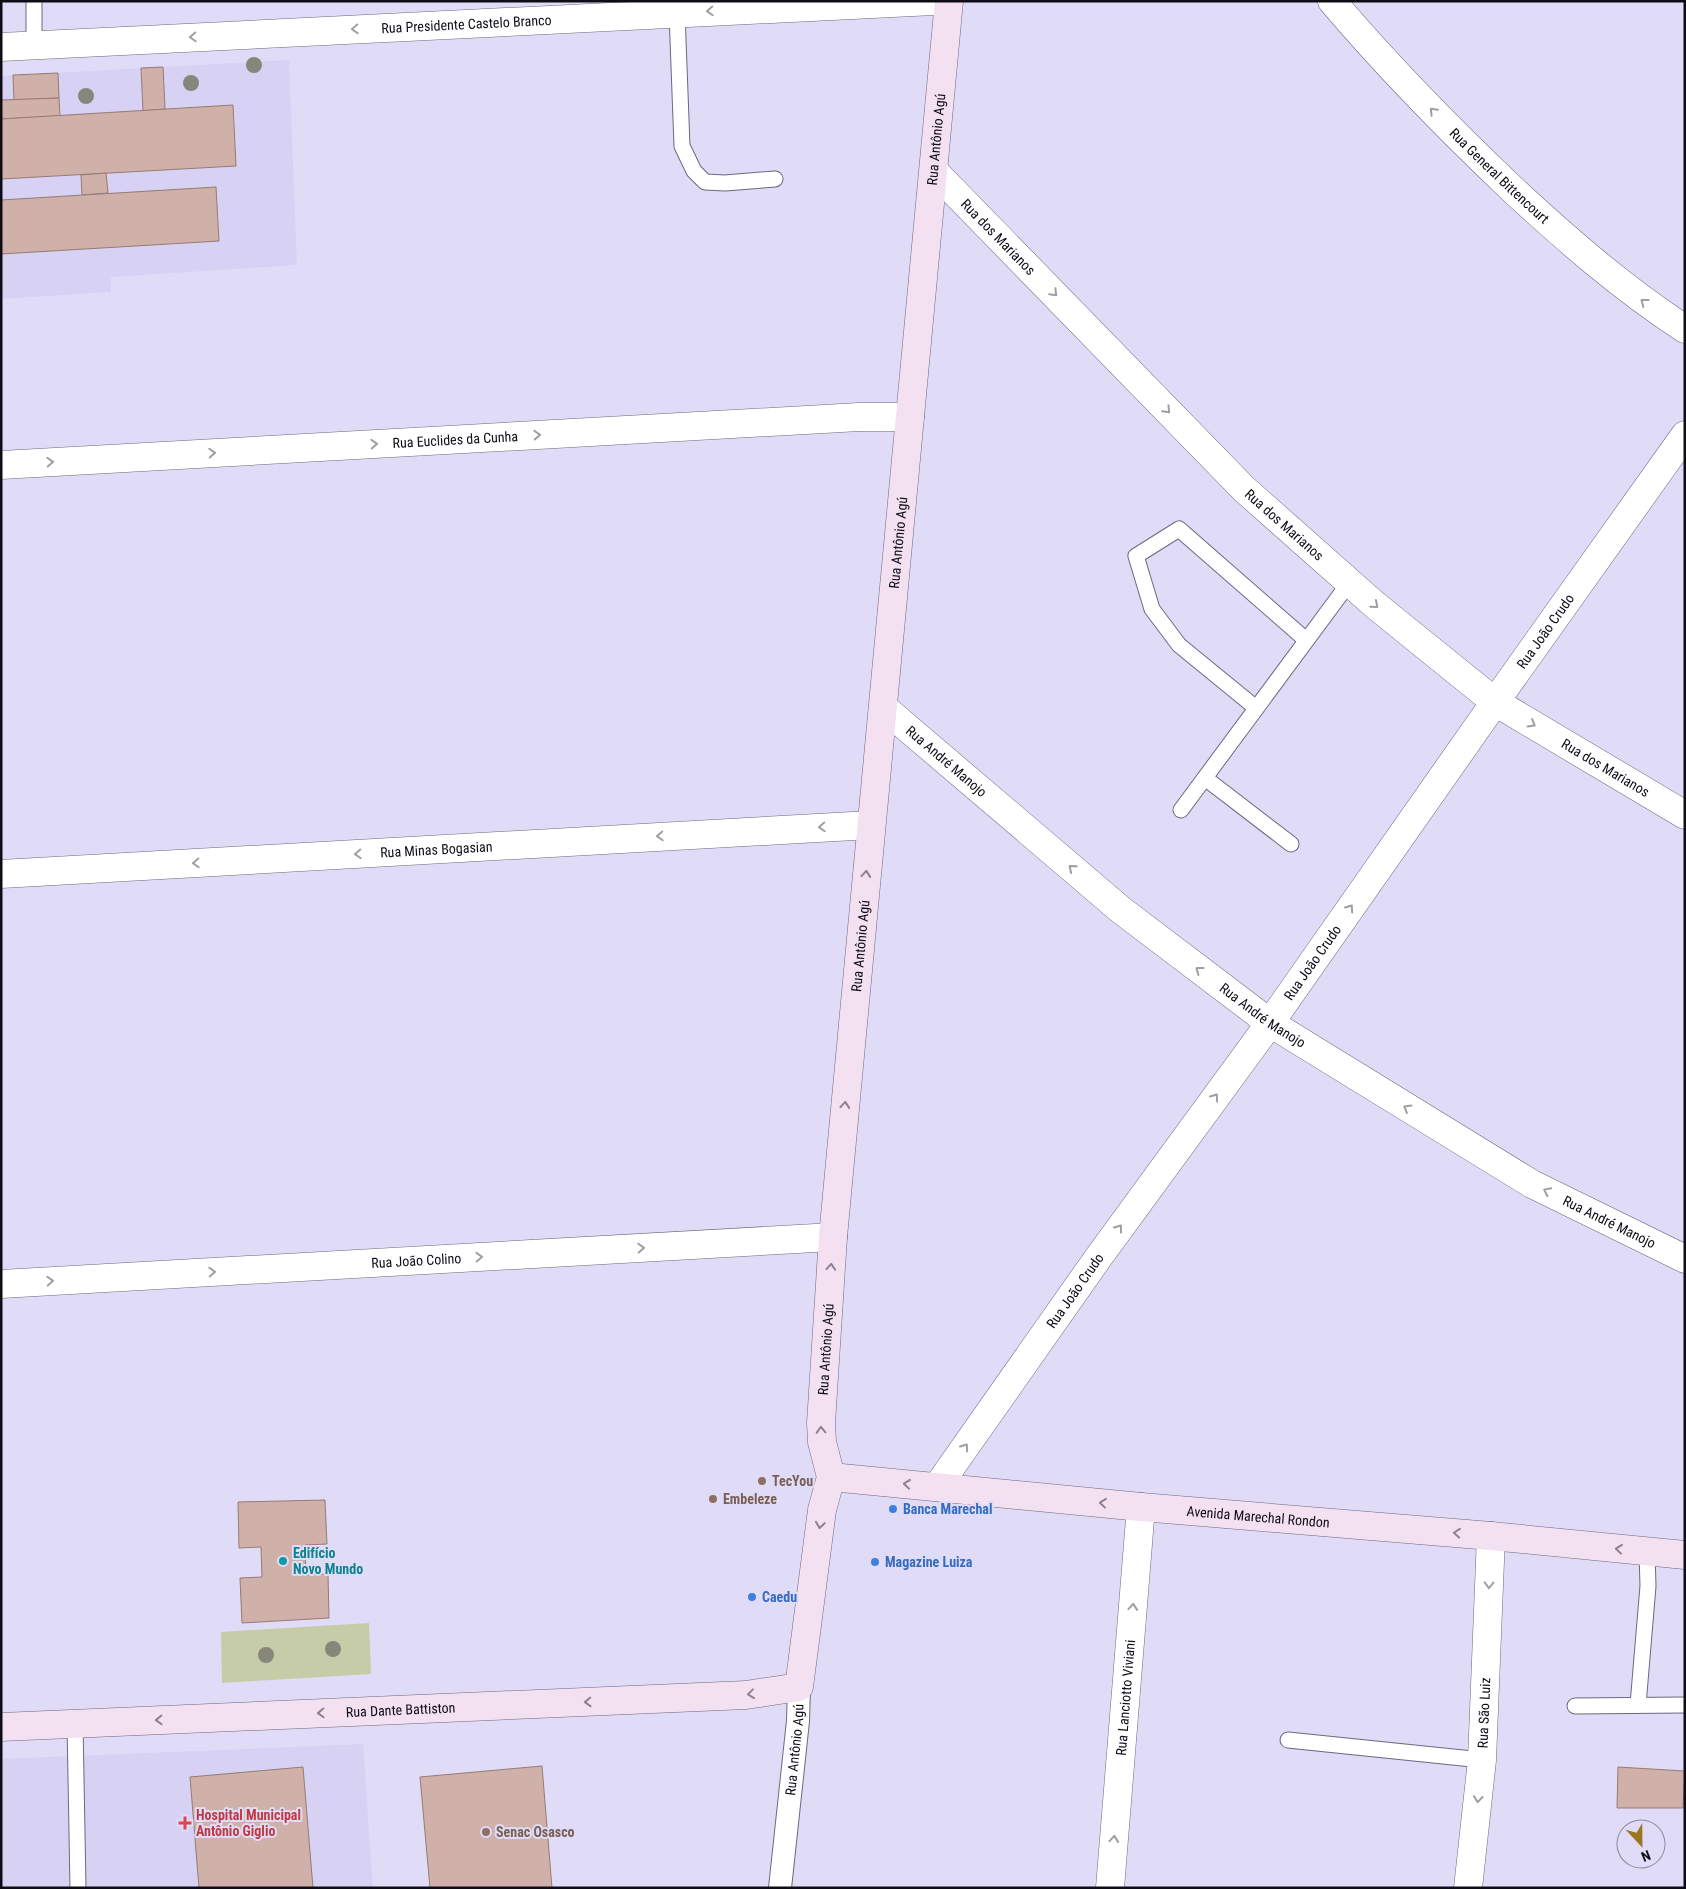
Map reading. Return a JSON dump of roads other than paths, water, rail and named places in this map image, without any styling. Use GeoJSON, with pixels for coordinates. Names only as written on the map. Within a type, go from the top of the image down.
{"type":"FeatureCollection","features":[{"type":"Feature","properties":{"kind":"main road","name":"Rua Antônio Agú"},"geometry":{"type":"LineString","coordinates":[[799,1687],[822,1510],[831,1477],[822,1442],[821,1423],[833,1237],[949,1]]}},
{"type":"Feature","properties":{"kind":"main road","name":"Avenida Marechal Rondon"},"geometry":{"type":"LineString","coordinates":[[831,1477],[1685,1555]]}},
{"type":"Feature","properties":{"kind":"main road","name":"Rua Dante Battiston"},"geometry":{"type":"LineString","coordinates":[[1,1727],[746,1695],[799,1687]]}},
{"type":"Feature","properties":{"kind":"street","name":"Rua Presidente Castelo Branco"},"geometry":{"type":"LineString","coordinates":[[1,47],[933,1]]}},
{"type":"Feature","properties":{"kind":"street","name":"Rua General Bittencourt"},"geometry":{"type":"LineString","coordinates":[[1332,1],[1365,40],[1464,144],[1564,237],[1649,306],[1685,329]]}},
{"type":"Feature","properties":{"kind":"street","name":"Rua dos Marianos"},"geometry":{"type":"LineString","coordinates":[[934,171],[1244,489],[1349,583],[1495,702],[1685,815]]}},
{"type":"Feature","properties":{"kind":"street","name":"Rua Euclides da Cunha"},"geometry":{"type":"LineString","coordinates":[[1,465],[839,418],[910,417]]}},
{"type":"Feature","properties":{"kind":"street","name":"Rua João Crudo"},"geometry":{"type":"LineString","coordinates":[[937,1487],[1098,1258],[1270,1023],[1495,702],[1685,436]]}},
{"type":"Feature","properties":{"kind":"street","name":"Rua André Manojo"},"geometry":{"type":"LineString","coordinates":[[884,708],[1122,910],[1270,1023],[1532,1184],[1685,1259]]}},
{"type":"Feature","properties":{"kind":"street","name":"Rua Minas Bogasian"},"geometry":{"type":"LineString","coordinates":[[1,874],[871,824]]}},
{"type":"Feature","properties":{"kind":"street","name":"Rua João Colino"},"geometry":{"type":"LineString","coordinates":[[1,1284],[833,1237]]}},
{"type":"Feature","properties":{"kind":"street","name":"Rua Lanciotto Viviani"},"geometry":{"type":"LineString","coordinates":[[1110,1888],[1142,1506]]}},
{"type":"Feature","properties":{"kind":"street","name":"Rua São Luiz"},"geometry":{"type":"LineString","coordinates":[[1468,1888],[1482,1760],[1492,1536]]}},
{"type":"Feature","properties":{"kind":"street","name":"Rua Antônio Agú"},"geometry":{"type":"LineString","coordinates":[[780,1888],[798,1720],[799,1687]]}},
{"type":"Feature","properties":{"kind":"lane"},"geometry":{"type":"LineString","coordinates":[[34,1],[34,45]]}},
{"type":"Feature","properties":{"kind":"lane"},"geometry":{"type":"LineString","coordinates":[[677,13],[682,146],[694,171],[706,182],[725,184],[775,179]]}},
{"type":"Feature","properties":{"kind":"lane"},"geometry":{"type":"LineString","coordinates":[[1256,708],[1179,645],[1152,609],[1136,556],[1179,529],[1306,640]]}},
{"type":"Feature","properties":{"kind":"lane"},"geometry":{"type":"LineString","coordinates":[[1181,810],[1349,583]]}},
{"type":"Feature","properties":{"kind":"lane"},"geometry":{"type":"LineString","coordinates":[[1204,778],[1291,844]]}},
{"type":"Feature","properties":{"kind":"lane"},"geometry":{"type":"LineString","coordinates":[[1638,1705],[1648,1586],[1647,1552]]}},
{"type":"Feature","properties":{"kind":"lane"},"geometry":{"type":"LineString","coordinates":[[1576,1706],[1685,1705]]}},
{"type":"Feature","properties":{"kind":"lane"},"geometry":{"type":"LineString","coordinates":[[75,1723],[78,1888]]}},
{"type":"Feature","properties":{"kind":"lane"},"geometry":{"type":"LineString","coordinates":[[1288,1740],[1482,1760]]}},
{"type":"Feature","properties":{"kind":"place","name":"TecYou"},"geometry":{"type":"Point","coordinates":[762,1481]}},
{"type":"Feature","properties":{"kind":"place","name":"Embeleze"},"geometry":{"type":"Point","coordinates":[713,1499]}},
{"type":"Feature","properties":{"kind":"place","name":"Banca Marechal"},"geometry":{"type":"Point","coordinates":[893,1509]}},
{"type":"Feature","properties":{"kind":"place","name":"Edifício Novo Mundo"},"geometry":{"type":"Point","coordinates":[283,1561]}},
{"type":"Feature","properties":{"kind":"place","name":"Magazine Luiza"},"geometry":{"type":"Point","coordinates":[875,1562]}},
{"type":"Feature","properties":{"kind":"place","name":"Caedu"},"geometry":{"type":"Point","coordinates":[752,1597]}},
{"type":"Feature","properties":{"kind":"place","name":"Hospital Municipal Antônio Giglio"},"geometry":{"type":"Point","coordinates":[185,1823]}},
{"type":"Feature","properties":{"kind":"place","name":"Senac Osasco"},"geometry":{"type":"Point","coordinates":[486,1832]}}]}
